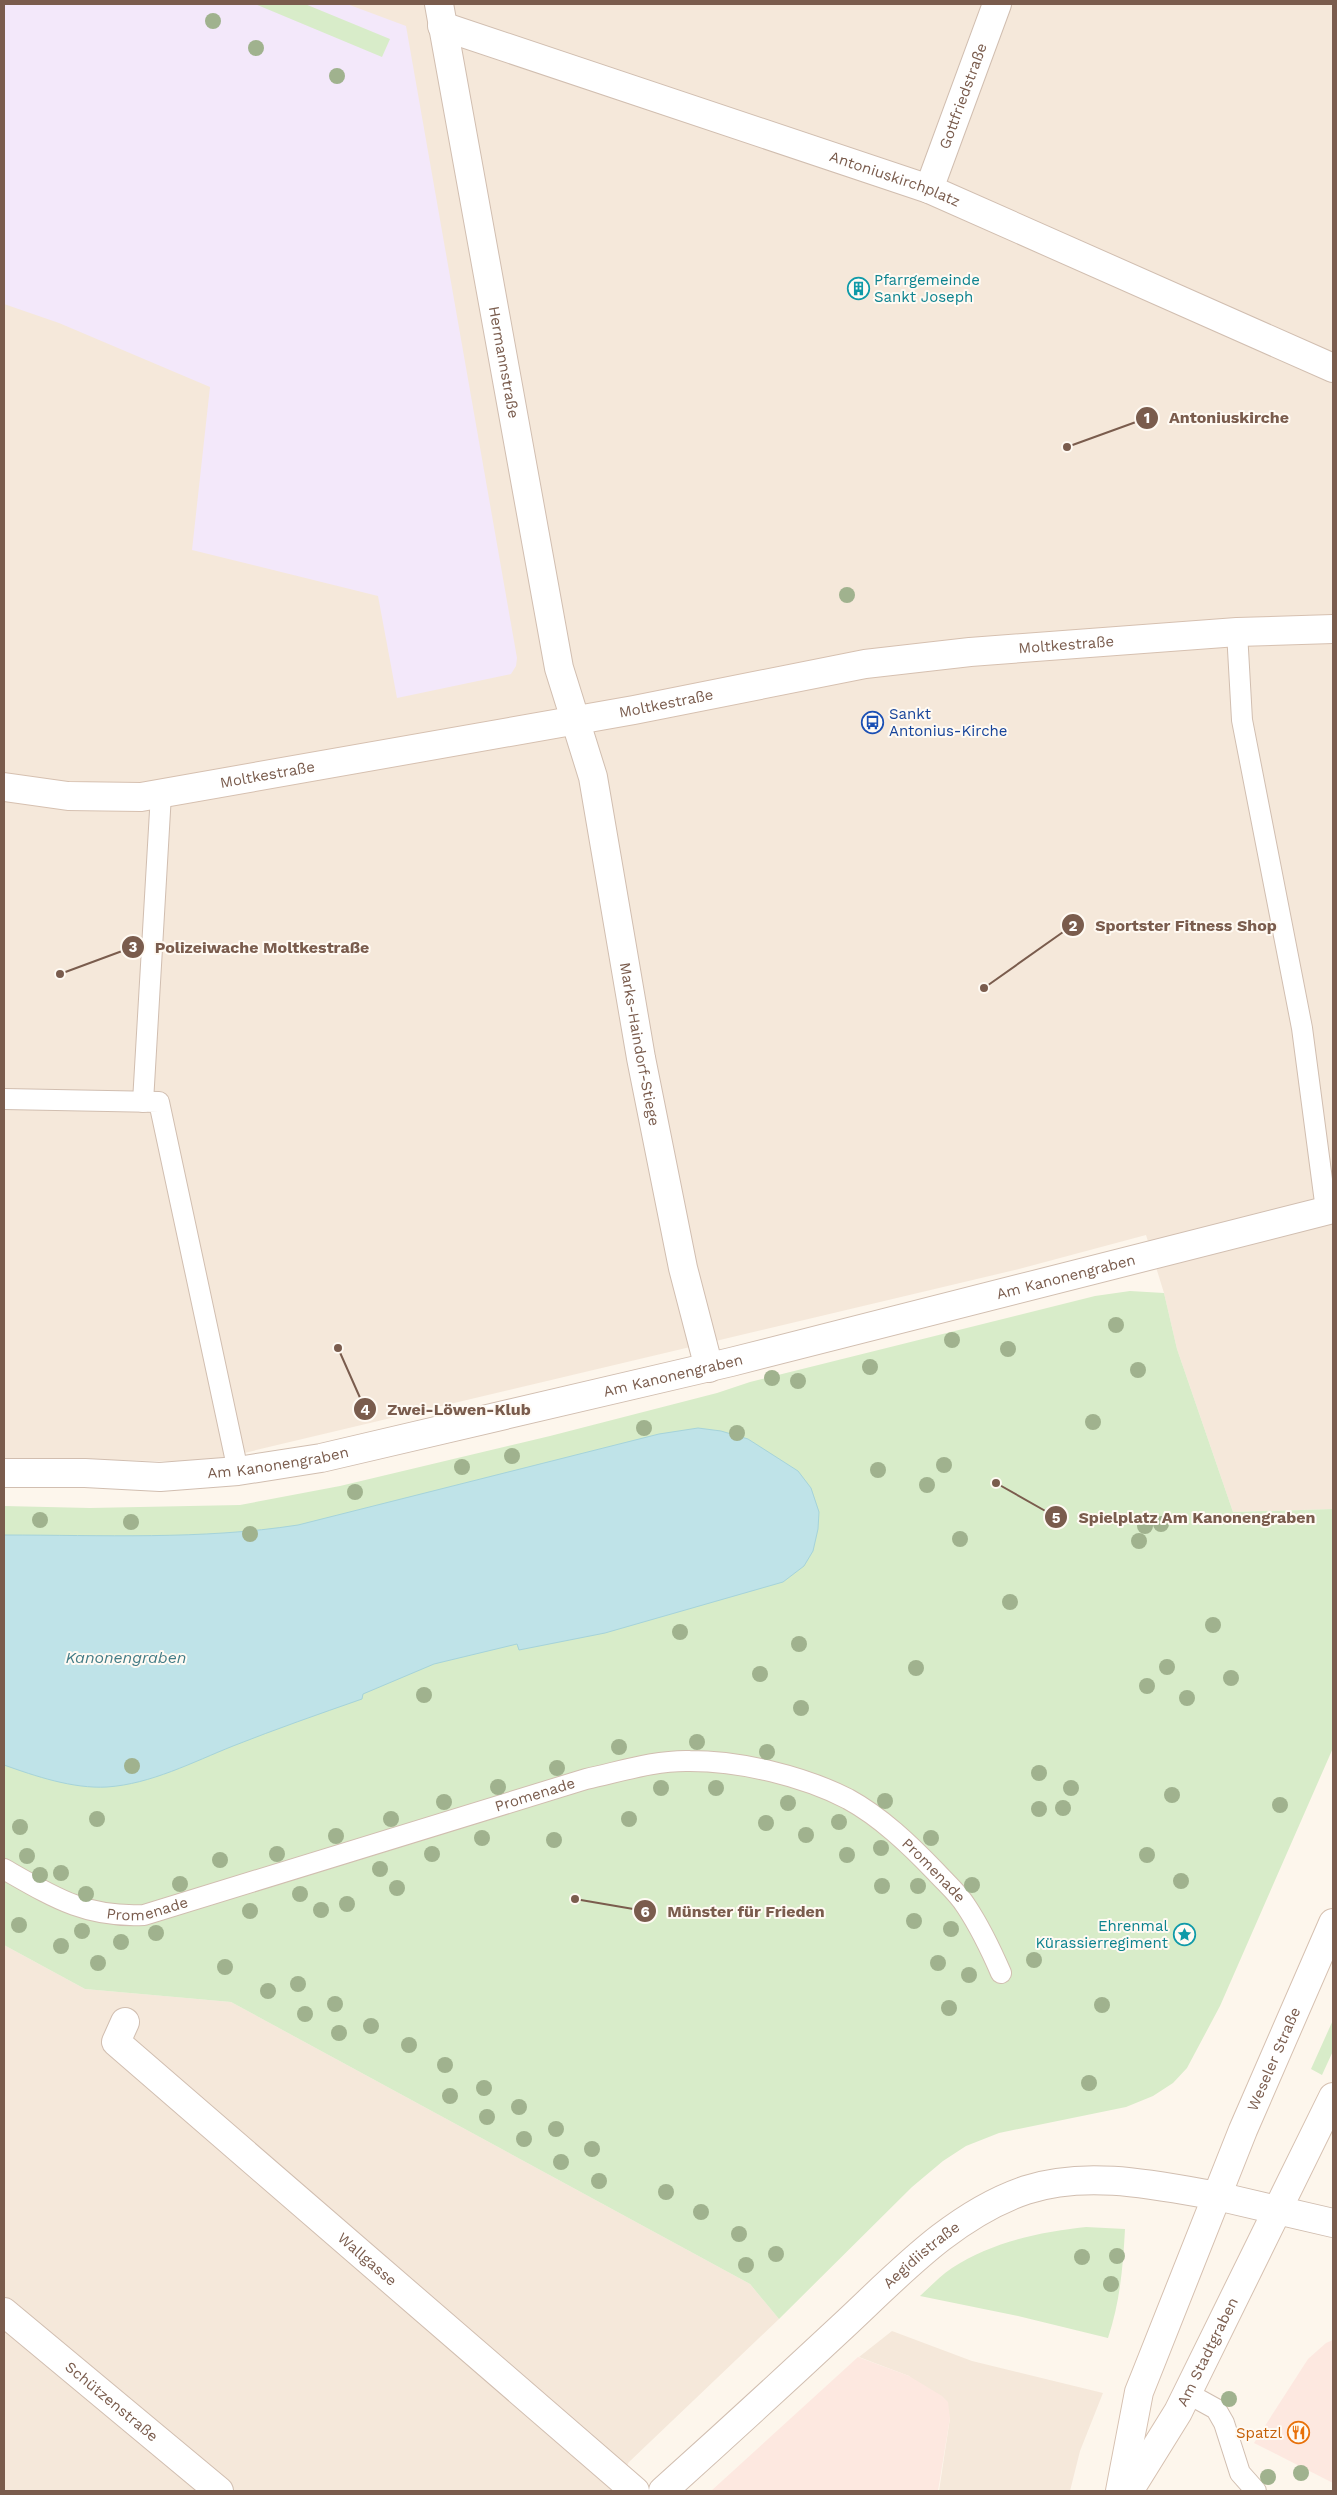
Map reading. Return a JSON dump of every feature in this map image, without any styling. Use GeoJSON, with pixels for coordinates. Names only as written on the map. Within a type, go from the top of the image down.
{"type":"FeatureCollection","features":[{"type":"Feature","properties":{"kind":"street","name":"Gottfriedstraße"},"geometry":{"type":"LineString","coordinates":[[929,189],[997,4]]}},
{"type":"Feature","properties":{"kind":"street","name":"Antoniuskirchplatz"},"geometry":{"type":"LineString","coordinates":[[440,15],[929,189],[1333,368]]}},
{"type":"Feature","properties":{"kind":"street","name":"Hermannstraße"},"geometry":{"type":"LineString","coordinates":[[440,15],[559,668],[576,720]]}},
{"type":"Feature","properties":{"kind":"street","name":"Moltkestraße"},"geometry":{"type":"LineString","coordinates":[[4,787],[68,796],[122,798],[161,794],[774,684],[865,664],[970,652],[1237,632],[1333,629]]}},
{"type":"Feature","properties":{"kind":"street","name":"Marks-Haindorf-Stiege"},"geometry":{"type":"LineString","coordinates":[[576,720],[592,778],[641,1058],[683,1268],[709,1368]]}},
{"type":"Feature","properties":{"kind":"street","name":"Am Kanonengraben"},"geometry":{"type":"LineString","coordinates":[[4,1473],[85,1473],[160,1477],[238,1471],[321,1458],[709,1368],[1330,1210]]}},
{"type":"Feature","properties":{"kind":"street","name":"Weseler Straße"},"geometry":{"type":"LineString","coordinates":[[1217,2196],[1333,1923]]}},
{"type":"Feature","properties":{"kind":"street","name":"Wallgasse"},"geometry":{"type":"LineString","coordinates":[[125,2022],[116,2042],[635,2491]]}},
{"type":"Feature","properties":{"kind":"street"},"geometry":{"type":"LineString","coordinates":[[1279,2209],[1333,2097]]}},
{"type":"Feature","properties":{"kind":"street","name":"Aegidiistraße"},"geometry":{"type":"LineString","coordinates":[[663,2491],[928,2247],[991,2205],[1026,2190],[1070,2181],[1112,2181],[1217,2196],[1333,2223]]}},
{"type":"Feature","properties":{"kind":"street"},"geometry":{"type":"LineString","coordinates":[[1120,2491],[1140,2392],[1217,2196]]}},
{"type":"Feature","properties":{"kind":"street","name":"Am Stadtgraben"},"geometry":{"type":"LineString","coordinates":[[1129,2491],[1169,2428],[1279,2209]]}},
{"type":"Feature","properties":{"kind":"street","name":"Schützenstraße"},"geometry":{"type":"LineString","coordinates":[[4,2312],[219,2491]]}},
{"type":"Feature","properties":{"kind":"lane"},"geometry":{"type":"LineString","coordinates":[[1237,632],[1242,720],[1302,1028],[1330,1210]]}},
{"type":"Feature","properties":{"kind":"lane"},"geometry":{"type":"LineString","coordinates":[[143,1102],[161,794]]}},
{"type":"Feature","properties":{"kind":"lane"},"geometry":{"type":"LineString","coordinates":[[4,1099],[159,1102],[238,1471]]}},
{"type":"Feature","properties":{"kind":"lane","name":"Promenade"},"geometry":{"type":"LineString","coordinates":[[4,1869],[83,1910],[119,1916],[144,1915],[586,1779],[642,1766],[688,1760],[730,1763],[780,1774],[832,1792],[849,1800],[884,1823],[922,1857],[965,1904],[1002,1973]]}},
{"type":"Feature","properties":{"kind":"lane"},"geometry":{"type":"LineString","coordinates":[[1187,2393],[1216,2408],[1224,2423],[1240,2474],[1256,2491]]}},
{"type":"Feature","properties":{"kind":"shaded area"},"geometry":{"type":"Polygon","coordinates":[[[4,4],[1333,4],[1333,1509],[1233,1512],[1177,1349],[1164,1293],[1146,1235],[1019,1269],[206,1462],[4,1458],[4,4]]]}},
{"type":"Feature","properties":{"kind":"shaded area"},"geometry":{"type":"Polygon","coordinates":[[[4,4],[347,4],[406,26],[517,658],[516,666],[511,674],[397,698],[378,596],[192,550],[210,387],[59,323],[4,304],[4,4]]]}},
{"type":"Feature","properties":{"kind":"shaded area"},"geometry":{"type":"Polygon","coordinates":[[[4,1945],[85,1989],[231,2002],[750,2284],[779,2319],[629,2462],[613,2491],[4,2491],[4,1945]]]}},
{"type":"Feature","properties":{"kind":"shaded area"},"geometry":{"type":"Polygon","coordinates":[[[892,2331],[972,2361],[1103,2393],[1080,2451],[1070,2491],[939,2491],[950,2418],[909,2376],[859,2357],[892,2331]]]}},
{"type":"Feature","properties":{"kind":"shaded area"},"geometry":{"type":"Polygon","coordinates":[[[1333,2340],[1333,2483],[1254,2443],[1308,2359],[1326,2343],[1333,2340]]]}},
{"type":"Feature","properties":{"kind":"shaded area"},"geometry":{"type":"Polygon","coordinates":[[[858,2357],[909,2376],[942,2396],[948,2402],[950,2418],[938,2491],[711,2491],[858,2357]]]}},
{"type":"Feature","properties":{"kind":"green space"},"geometry":{"type":"Polygon","coordinates":[[[255,4],[305,4],[390,39],[382,57],[255,4]]]}},
{"type":"Feature","properties":{"kind":"green space"},"geometry":{"type":"Polygon","coordinates":[[[1130,1291],[1164,1293],[1177,1349],[1233,1512],[1333,1509],[1333,1748],[1220,2006],[1187,2068],[1173,2083],[1153,2096],[1126,2107],[999,2133],[966,2146],[943,2161],[912,2187],[779,2319],[750,2284],[231,2002],[85,1989],[4,1945],[4,1506],[90,1508],[240,1505],[340,1486],[550,1436],[717,1393],[750,1382],[1095,1296],[1130,1291]]]}},
{"type":"Feature","properties":{"kind":"green space"},"geometry":{"type":"Polygon","coordinates":[[[1333,2020],[1333,2051],[1322,2075],[1311,2069],[1333,2020]]]}},
{"type":"Feature","properties":{"kind":"green space"},"geometry":{"type":"Polygon","coordinates":[[[1086,2227],[1125,2229],[1120,2284],[1108,2338],[1018,2316],[920,2296],[952,2268],[983,2251],[1033,2235],[1086,2227]]]}},
{"type":"Feature","properties":{"kind":"water","name":"Kanonengraben"},"geometry":{"type":"Polygon","coordinates":[[[698,1428],[721,1431],[748,1439],[798,1471],[811,1488],[819,1512],[818,1529],[813,1551],[804,1566],[783,1582],[605,1633],[519,1650],[517,1644],[434,1664],[363,1694],[362,1699],[140,1782],[107,1787],[81,1786],[41,1777],[4,1765],[4,1535],[188,1535],[262,1530],[298,1525],[659,1434],[698,1428]]]}},
{"type":"Feature","properties":{"kind":"place","name":"Pfarrgemeinde Sankt Joseph"},"geometry":{"type":"Point","coordinates":[858,289]}},
{"type":"Feature","properties":{"kind":"place","name":"Antoniuskirche"},"geometry":{"type":"Point","coordinates":[1067,447]}},
{"type":"Feature","properties":{"kind":"place","name":"Sankt Antonius-Kirche"},"geometry":{"type":"Point","coordinates":[873,723]}},
{"type":"Feature","properties":{"kind":"place","name":"Polizeiwache Moltkestraße"},"geometry":{"type":"Point","coordinates":[60,974]}},
{"type":"Feature","properties":{"kind":"place","name":"Sportster Fitness Shop"},"geometry":{"type":"Point","coordinates":[984,988]}},
{"type":"Feature","properties":{"kind":"place","name":"Zwei-Löwen-Klub"},"geometry":{"type":"Point","coordinates":[338,1348]}},
{"type":"Feature","properties":{"kind":"place","name":"Spielplatz Am Kanonengraben"},"geometry":{"type":"Point","coordinates":[996,1483]}},
{"type":"Feature","properties":{"kind":"place","name":"Münster für Frieden"},"geometry":{"type":"Point","coordinates":[575,1899]}},
{"type":"Feature","properties":{"kind":"place","name":"Ehrenmal Kürassierregiment"},"geometry":{"type":"Point","coordinates":[1184,1935]}},
{"type":"Feature","properties":{"kind":"place","name":"Spatzl"},"geometry":{"type":"Point","coordinates":[1298,2433]}}]}
